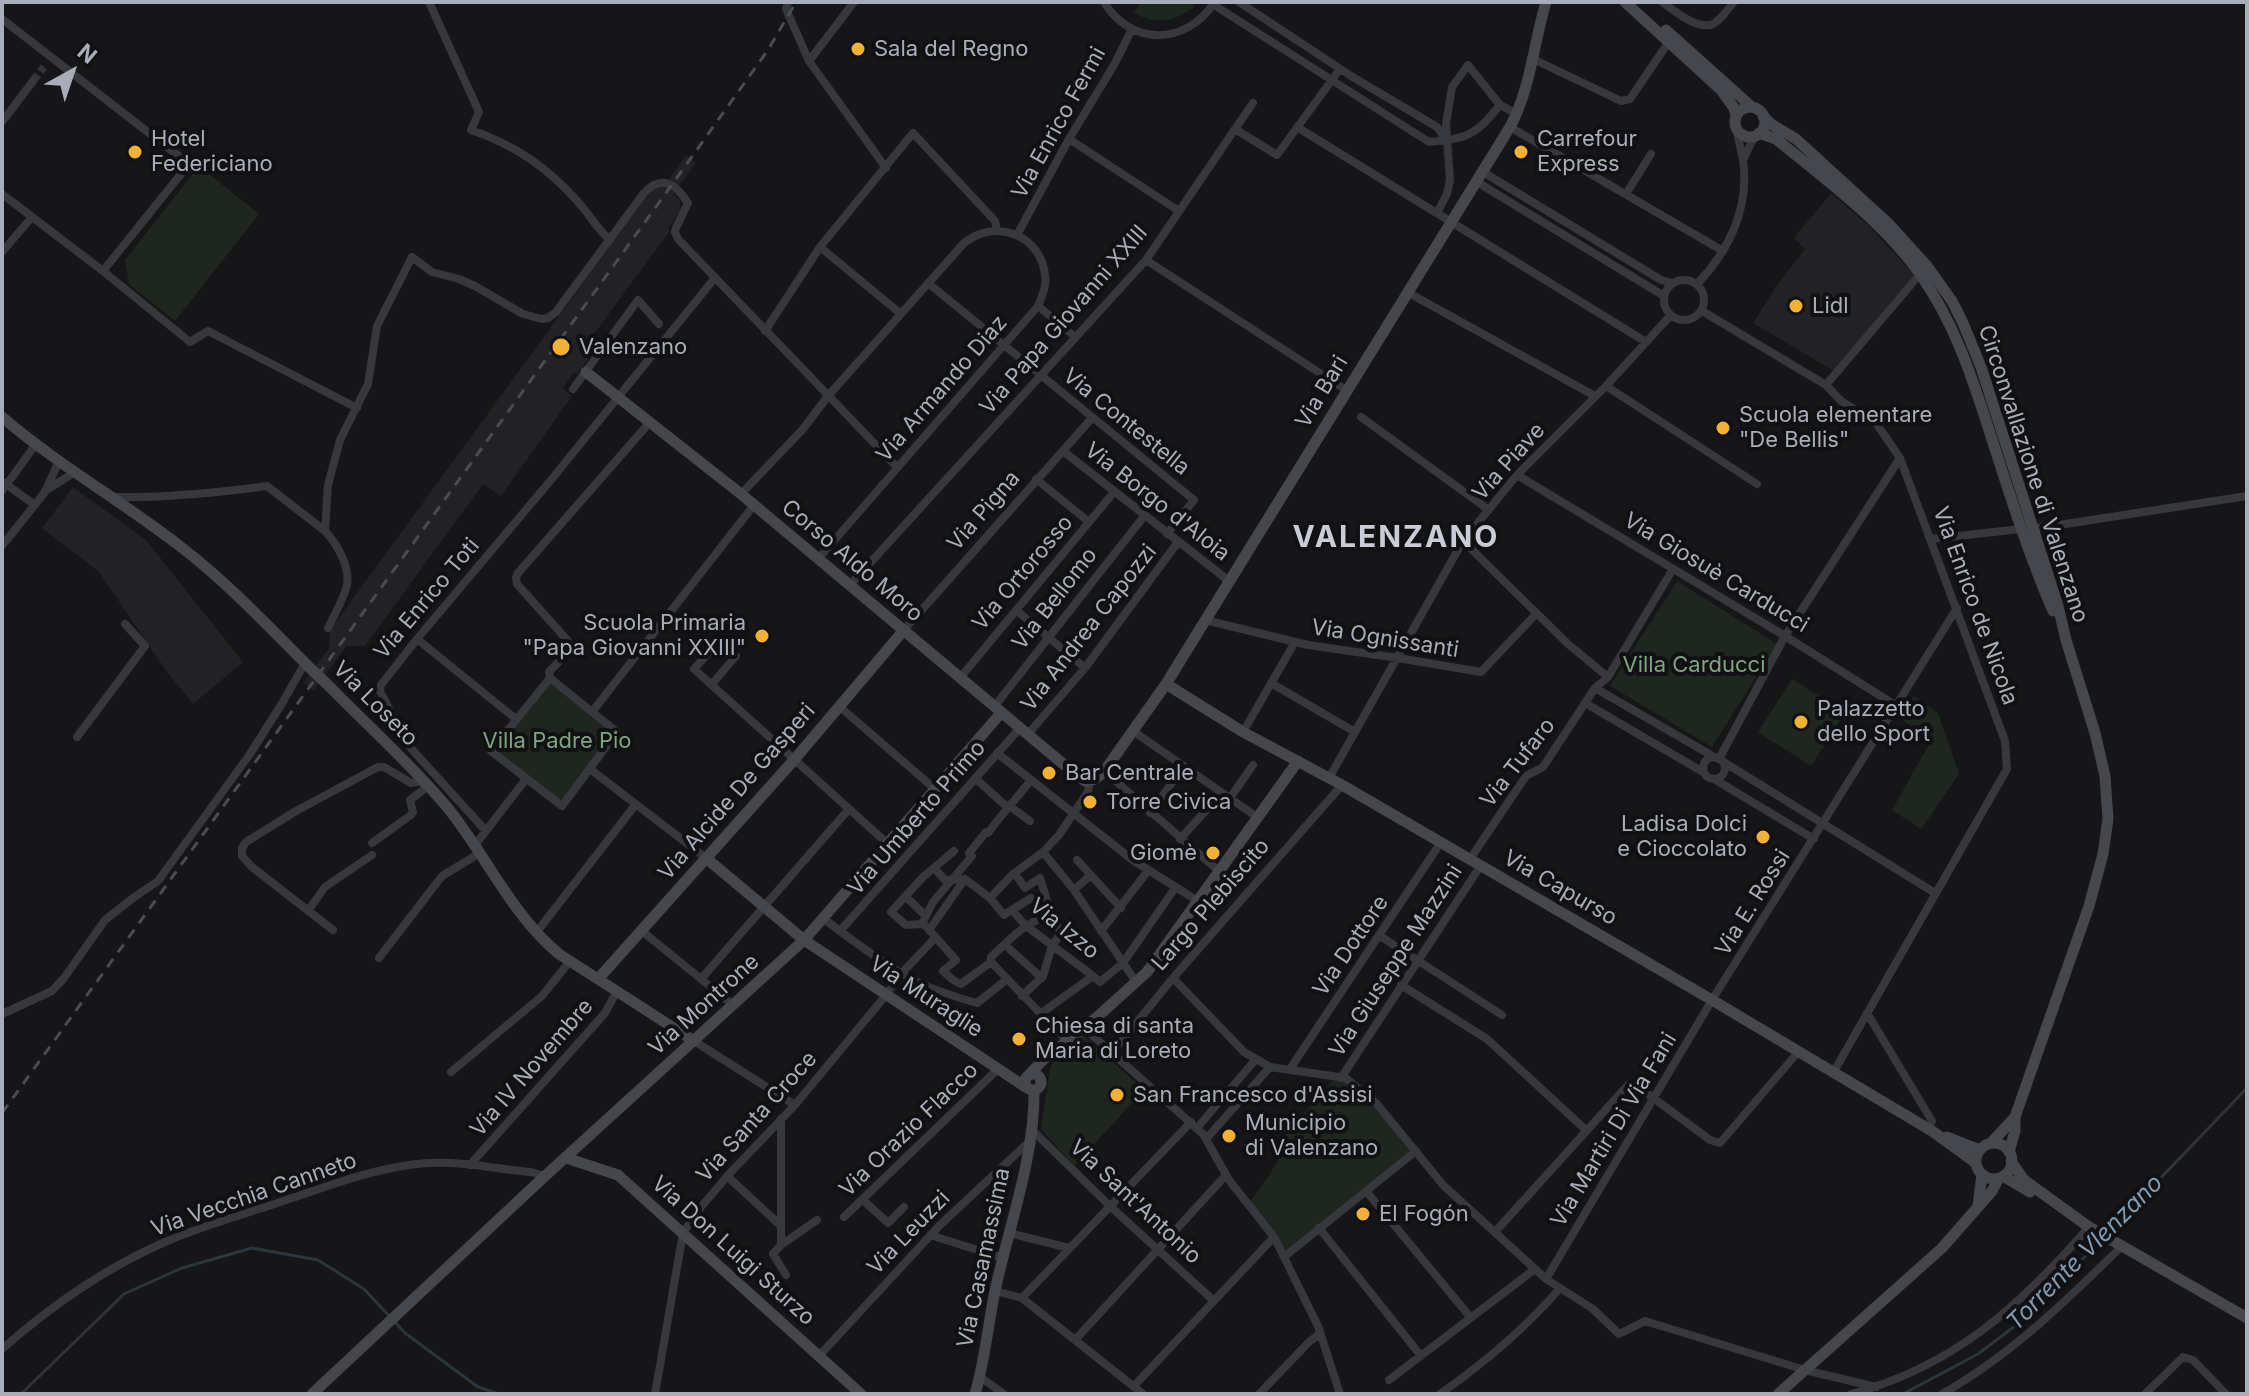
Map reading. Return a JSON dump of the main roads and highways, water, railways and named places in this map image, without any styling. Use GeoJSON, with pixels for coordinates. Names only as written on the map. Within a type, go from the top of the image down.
{"type":"FeatureCollection","features":[{"type":"Feature","properties":{"kind":"waterway","name":"Torrente Vlenzano"},"geometry":{"type":"LineString","coordinates":[[2109,1232],[2247,1088]]}},
{"type":"Feature","properties":{"kind":"waterway","name":"Torrente Vlenzano"},"geometry":{"type":"LineString","coordinates":[[1903,1394],[1978,1354],[2023,1320],[2103,1238]]}},
{"type":"Feature","properties":{"kind":"waterway","name":"Torrente Vlenzano"},"geometry":{"type":"LineString","coordinates":[[21,1394],[124,1294],[182,1268],[252,1248],[318,1260],[364,1289],[405,1333],[478,1387],[499,1394]]}},
{"type":"Feature","properties":{"kind":"tunnel"},"geometry":{"type":"LineString","coordinates":[[33,81],[44,67]]}},
{"type":"Feature","properties":{"kind":"railway"},"geometry":{"type":"LineString","coordinates":[[2,1113],[671,186],[768,50],[796,2]]}},
{"type":"Feature","properties":{"kind":"place","name":"Sala del Regno"},"geometry":{"type":"Point","coordinates":[858,49]}},
{"type":"Feature","properties":{"kind":"place","name":"Hotel Federiciano"},"geometry":{"type":"Point","coordinates":[135,152]}},
{"type":"Feature","properties":{"kind":"place","name":"Carrefour Express"},"geometry":{"type":"Point","coordinates":[1521,152]}},
{"type":"Feature","properties":{"kind":"place","name":"Lidl"},"geometry":{"type":"Point","coordinates":[1796,306]}},
{"type":"Feature","properties":{"kind":"place","name":"Valenzano"},"geometry":{"type":"Point","coordinates":[561,347]}},
{"type":"Feature","properties":{"kind":"place","name":"Scuola elementare \"De Bellis\""},"geometry":{"type":"Point","coordinates":[1723,428]}},
{"type":"Feature","properties":{"kind":"place","name":"Scuola Primaria \"Papa Giovanni XXIII\""},"geometry":{"type":"Point","coordinates":[762,636]}},
{"type":"Feature","properties":{"kind":"place","name":"Palazzetto dello Sport"},"geometry":{"type":"Point","coordinates":[1801,722]}},
{"type":"Feature","properties":{"kind":"place","name":"Bar Centrale"},"geometry":{"type":"Point","coordinates":[1049,773]}},
{"type":"Feature","properties":{"kind":"place","name":"Torre Civica"},"geometry":{"type":"Point","coordinates":[1090,802]}},
{"type":"Feature","properties":{"kind":"place","name":"Ladisa Dolci e Cioccolato"},"geometry":{"type":"Point","coordinates":[1763,837]}},
{"type":"Feature","properties":{"kind":"place","name":"Giomè"},"geometry":{"type":"Point","coordinates":[1213,853]}},
{"type":"Feature","properties":{"kind":"place","name":"Chiesa di santa Maria di Loreto"},"geometry":{"type":"Point","coordinates":[1019,1039]}},
{"type":"Feature","properties":{"kind":"place","name":"San Francesco d'Assisi"},"geometry":{"type":"Point","coordinates":[1117,1095]}},
{"type":"Feature","properties":{"kind":"place","name":"Municipio di Valenzano"},"geometry":{"type":"Point","coordinates":[1229,1136]}},
{"type":"Feature","properties":{"kind":"place","name":"El Fogón"},"geometry":{"type":"Point","coordinates":[1363,1214]}},
{"type":"Feature","properties":{"kind":"district","name":"VALENZANO"},"geometry":{"type":"Point","coordinates":[1396,538]}},
{"type":"Feature","properties":{"kind":"park label","name":"Villa Carducci"},"geometry":{"type":"Point","coordinates":[1694,665]}},
{"type":"Feature","properties":{"kind":"park label","name":"Villa Padre Pio"},"geometry":{"type":"Point","coordinates":[557,741]}}]}
